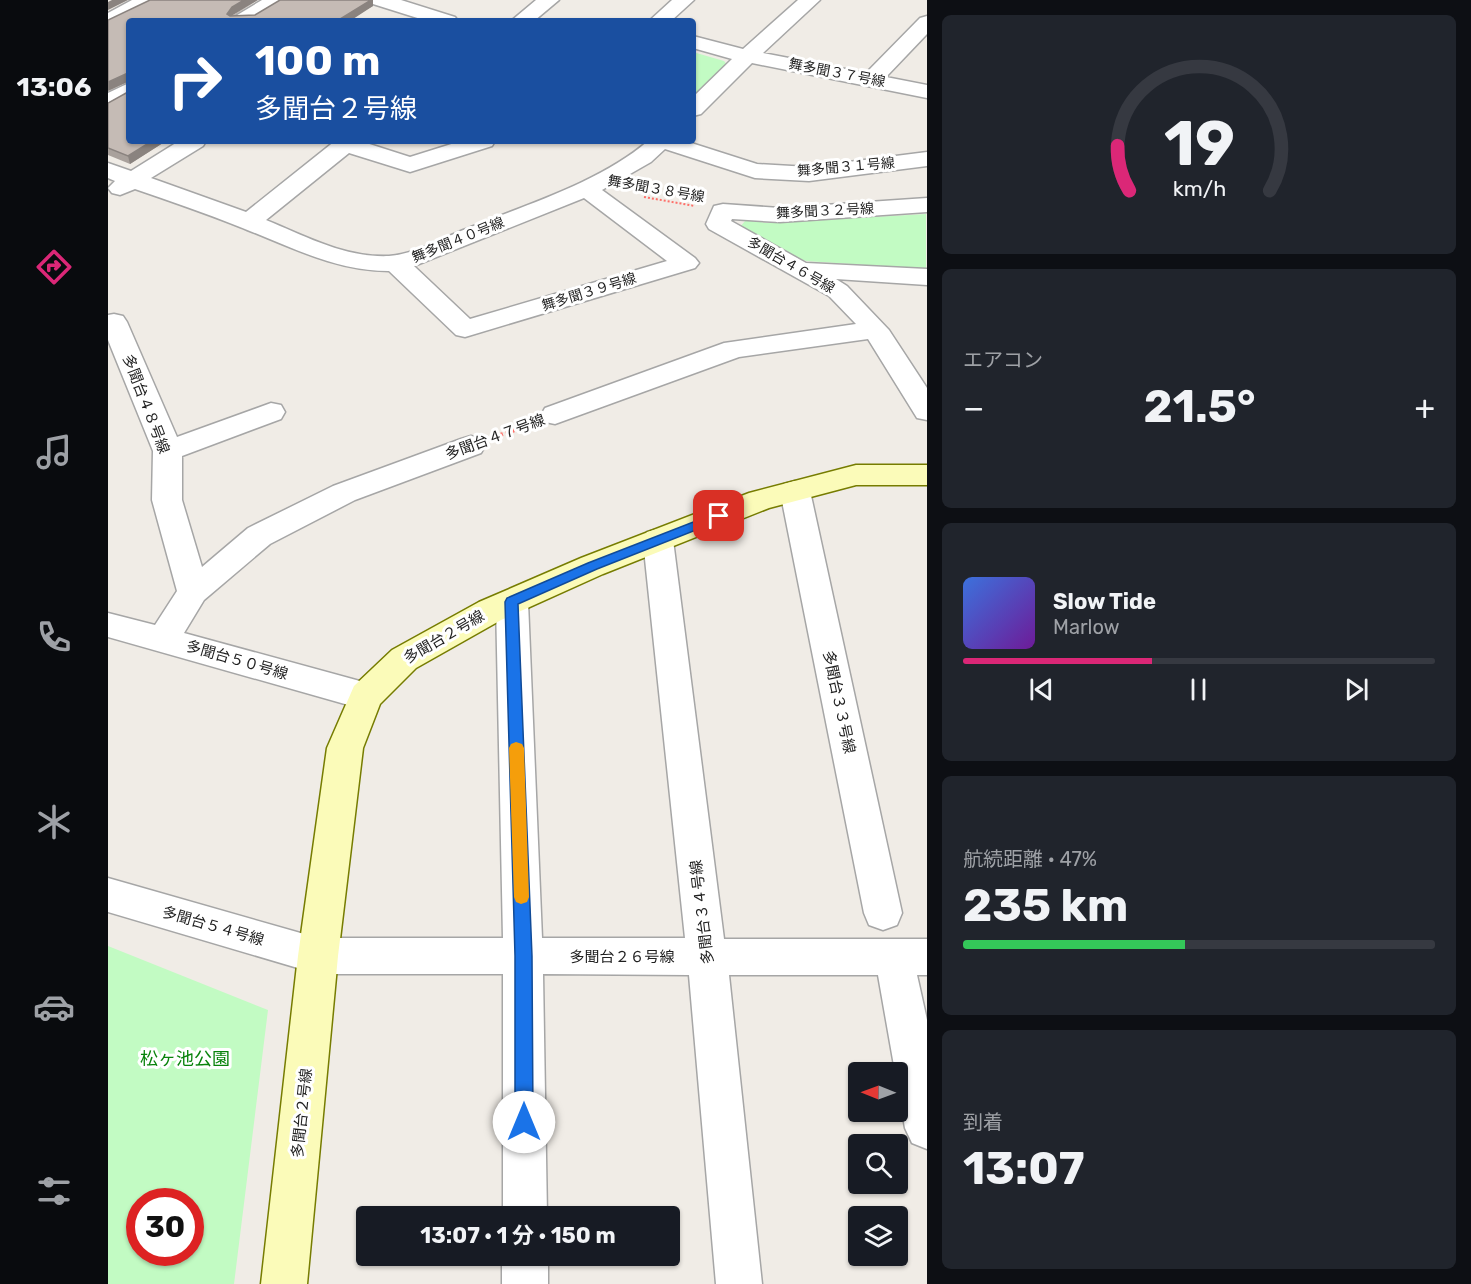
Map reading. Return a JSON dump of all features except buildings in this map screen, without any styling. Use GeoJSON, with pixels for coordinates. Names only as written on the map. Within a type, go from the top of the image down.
{"type":"FeatureCollection","features":[{"type":"Feature","properties":{"kind":"street"},"geometry":{"type":"LineString","coordinates":[[108,21],[147,0]]}},
{"type":"Feature","properties":{"kind":"street"},"geometry":{"type":"LineString","coordinates":[[247,18],[276,0]]}},
{"type":"Feature","properties":{"kind":"street"},"geometry":{"type":"LineString","coordinates":[[380,0],[406,3],[441,18]]}},
{"type":"Feature","properties":{"kind":"street"},"geometry":{"type":"LineString","coordinates":[[525,18],[549,0]]}},
{"type":"Feature","properties":{"kind":"street"},"geometry":{"type":"LineString","coordinates":[[663,18],[684,0]]}},
{"type":"Feature","properties":{"kind":"street"},"geometry":{"type":"LineString","coordinates":[[696,107],[747,56],[810,0]]}},
{"type":"Feature","properties":{"kind":"street"},"geometry":{"type":"LineString","coordinates":[[384,18],[406,3]]}},
{"type":"Feature","properties":{"kind":"street"},"geometry":{"type":"LineString","coordinates":[[872,80],[927,22]]}},
{"type":"Feature","properties":{"kind":"street","name":"舞多聞３７号線"},"geometry":{"type":"LineString","coordinates":[[696,43],[747,56],[927,92]]}},
{"type":"Feature","properties":{"kind":"street"},"geometry":{"type":"LineString","coordinates":[[108,102],[126,91]]}},
{"type":"Feature","properties":{"kind":"street"},"geometry":{"type":"LineString","coordinates":[[108,194],[135,180],[190,144]]}},
{"type":"Feature","properties":{"kind":"street"},"geometry":{"type":"LineString","coordinates":[[249,222],[345,144]]}},
{"type":"Feature","properties":{"kind":"street"},"geometry":{"type":"LineString","coordinates":[[352,144],[410,165],[475,144]]}},
{"type":"Feature","properties":{"kind":"street","name":"舞多聞４０号線"},"geometry":{"type":"LineString","coordinates":[[108,170],[249,222],[334,257],[362,263],[396,263],[410,260],[586,189],[643,157],[658,144]]}},
{"type":"Feature","properties":{"kind":"street","name":"舞多聞３１号線"},"geometry":{"type":"LineString","coordinates":[[670,144],[755,171],[808,174],[927,159]]}},
{"type":"Feature","properties":{"kind":"street","name":"舞多聞３９号線"},"geometry":{"type":"LineString","coordinates":[[396,263],[465,329],[686,263],[586,189]]}},
{"type":"Feature","properties":{"kind":"street","name":"舞多聞３２号線"},"geometry":{"type":"LineString","coordinates":[[723,211],[780,214],[927,205]]}},
{"type":"Feature","properties":{"kind":"street","name":"多聞台４６号線"},"geometry":{"type":"LineString","coordinates":[[723,211],[718,224],[838,291],[876,330],[927,411]]}},
{"type":"Feature","properties":{"kind":"street"},"geometry":{"type":"LineString","coordinates":[[798,269],[927,278]]}},
{"type":"Feature","properties":{"kind":"street","name":"多聞台４８号線"},"geometry":{"type":"LineString","coordinates":[[114,322],[168,451],[167,500],[193,592]]}},
{"type":"Feature","properties":{"kind":"street","name":"多聞台４７号線"},"geometry":{"type":"LineString","coordinates":[[555,416],[734,349],[876,330]]}},
{"type":"Feature","properties":{"kind":"street"},"geometry":{"type":"LineString","coordinates":[[168,451],[271,412]]}},
{"type":"Feature","properties":{"kind":"street","name":"多聞台４７号線"},"geometry":{"type":"LineString","coordinates":[[164,639],[193,592],[259,536],[344,493],[471,446]]}},
{"type":"Feature","properties":{"kind":"street","name":"多聞台２号線"},"geometry":{"type":"LineString","coordinates":[[284,1284],[318,956],[345,748],[366,696],[404,659],[490,611],[658,540],[760,500],[856,475],[927,475]]}},
{"type":"Feature","properties":{"kind":"street","name":"多聞台３３号線"},"geometry":{"type":"LineString","coordinates":[[795,491],[883,913]]}},
{"type":"Feature","properties":{"kind":"street","name":"多聞台３４号線"},"geometry":{"type":"LineString","coordinates":[[658,540],[707,957],[739,1284]]}},
{"type":"Feature","properties":{"kind":"street"},"geometry":{"type":"LineString","coordinates":[[512,602],[524,956],[525,1206]]}},
{"type":"Feature","properties":{"kind":"street","name":"多聞台５０号線"},"geometry":{"type":"LineString","coordinates":[[108,625],[366,696]]}},
{"type":"Feature","properties":{"kind":"street","name":"多聞台５４号線"},"geometry":{"type":"LineString","coordinates":[[108,895],[318,956]]}},
{"type":"Feature","properties":{"kind":"street","name":"多聞台２６号線"},"geometry":{"type":"LineString","coordinates":[[318,956],[910,957]]}},
{"type":"Feature","properties":{"kind":"street"},"geometry":{"type":"LineString","coordinates":[[910,957],[927,1128]]}},
{"type":"Feature","properties":{"kind":"street"},"geometry":{"type":"LineString","coordinates":[[525,1266],[525,1284]]}},
{"type":"Feature","properties":{"kind":"path","name":"舞多聞３８号線"},"geometry":{"type":"LineString","coordinates":[[644,196],[723,211]]}},
{"type":"Feature","properties":{"kind":"path","name":"多聞台４７号線"},"geometry":{"type":"LineString","coordinates":[[471,446],[555,416]]}},
{"type":"Feature","properties":{"kind":"green space"},"geometry":{"type":"Polygon","coordinates":[[[696,53],[724,61],[729,67],[696,97],[696,53]]]}},
{"type":"Feature","properties":{"kind":"green space"},"geometry":{"type":"Polygon","coordinates":[[[926,214],[926,269],[806,261],[773,249],[738,229],[746,220],[768,223],[926,214]]]}},
{"type":"Feature","properties":{"kind":"green space","name":"松ヶ池公園"},"geometry":{"type":"Polygon","coordinates":[[[108,946],[268,1010],[234,1284],[108,1284],[108,946]]]}},
{"type":"Feature","properties":{"kind":"slow traffic"},"geometry":{"type":"LineString","coordinates":[[516,748],[521,897]]}},
{"type":"Feature","properties":{"kind":"route"},"geometry":{"type":"LineString","coordinates":[[524,1122],[524,956],[512,602],[592,566],[719,516]]}}]}
